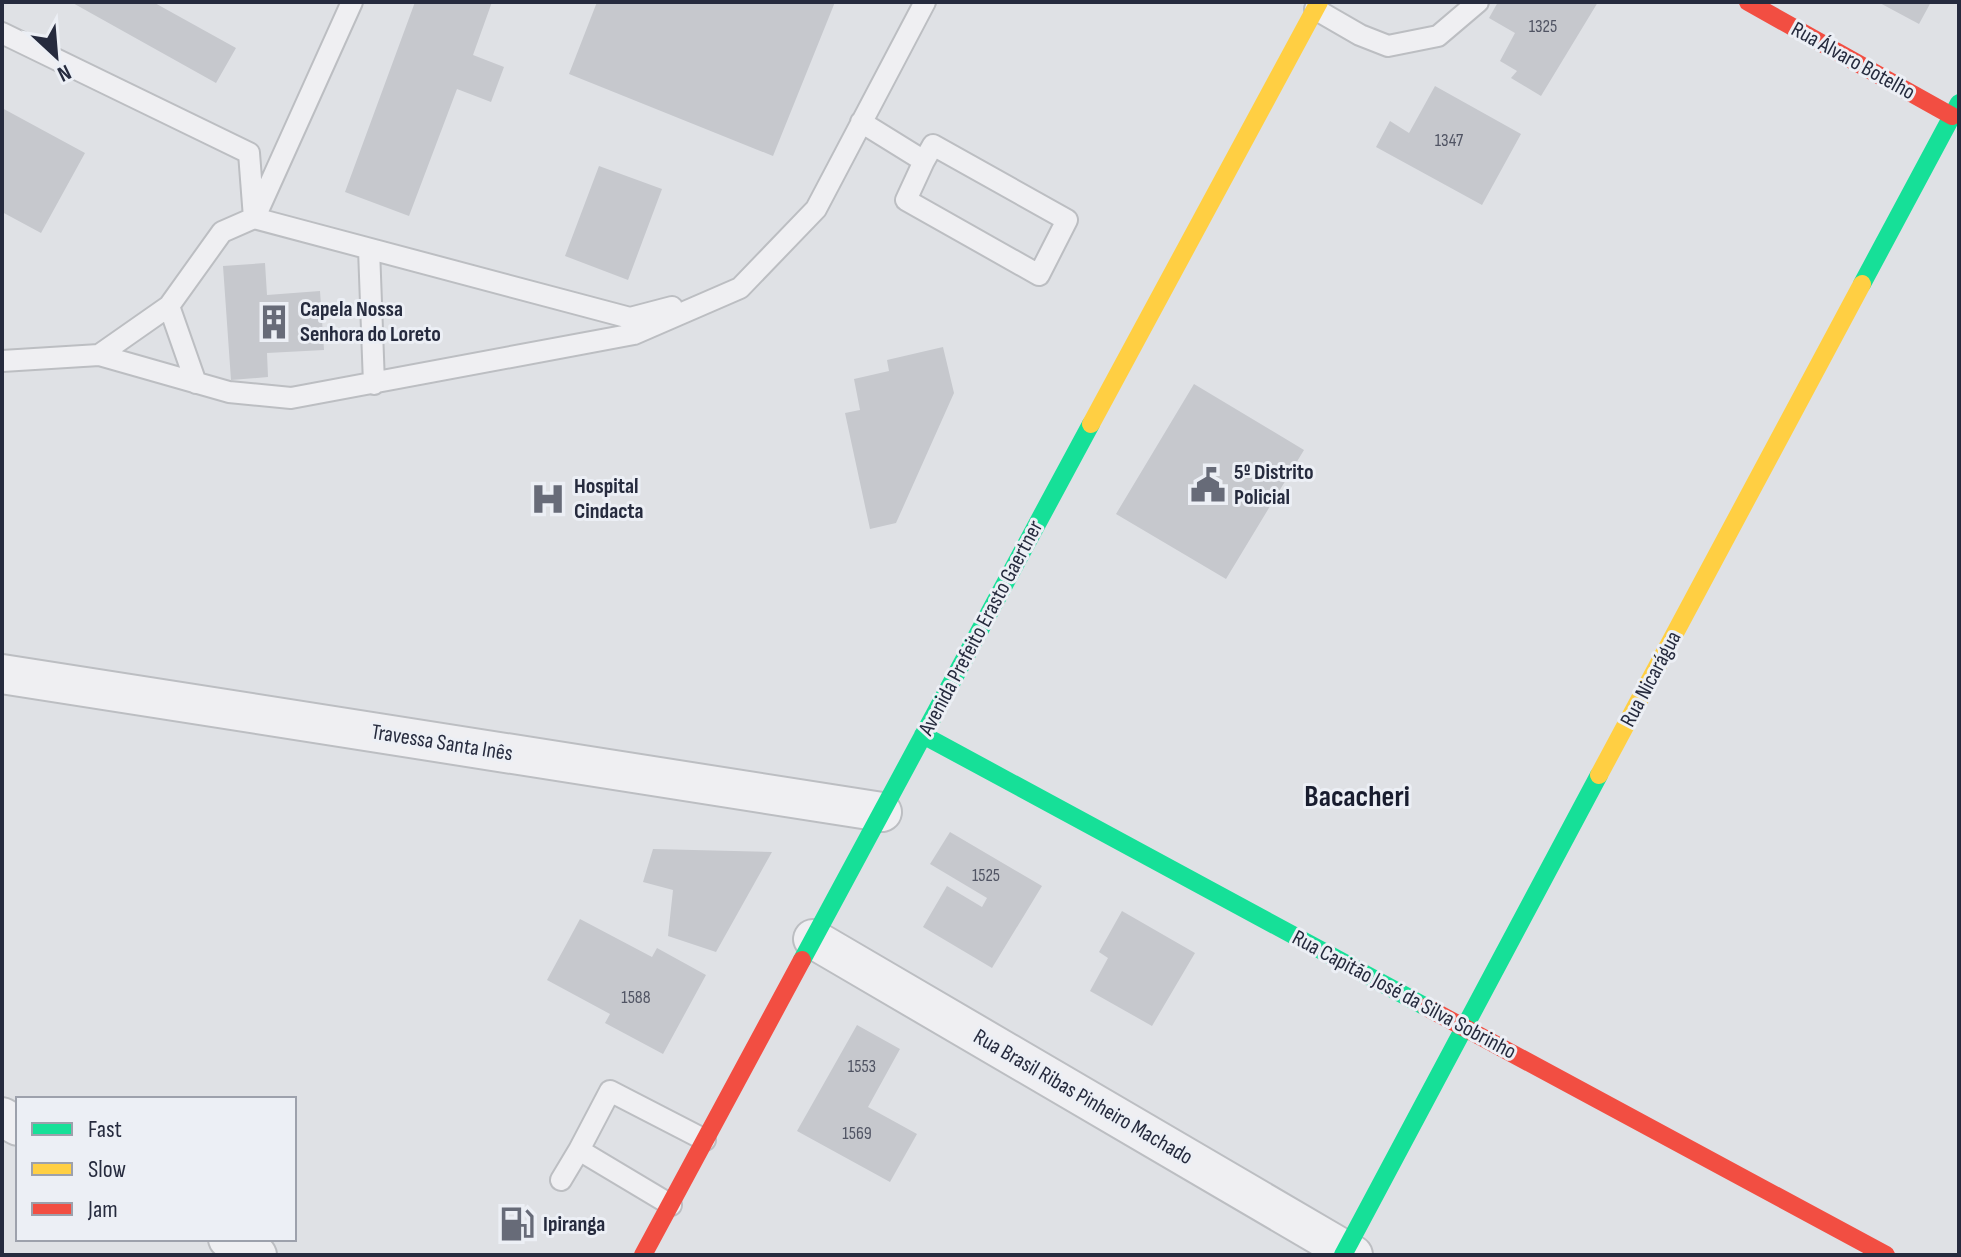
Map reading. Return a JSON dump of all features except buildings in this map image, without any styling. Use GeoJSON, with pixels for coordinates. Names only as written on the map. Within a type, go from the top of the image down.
{"type":"FeatureCollection","features":[{"type":"Feature","properties":{"kind":"main road","name":"Rua Álvaro Botelho"},"geometry":{"type":"LineString","coordinates":[[1748,2],[1957,113]]}},
{"type":"Feature","properties":{"kind":"main road","name":"Avenida Prefeito Erasto Gaertner"},"geometry":{"type":"LineString","coordinates":[[643,1255],[1317,6]]}},
{"type":"Feature","properties":{"kind":"main road","name":"Rua Nicarágua"},"geometry":{"type":"LineString","coordinates":[[1347,1254],[1464,1028],[1957,113]]}},
{"type":"Feature","properties":{"kind":"main road","name":"Rua Capitão José da Silva Sobrinho"},"geometry":{"type":"LineString","coordinates":[[923,735],[1886,1255]]}},
{"type":"Feature","properties":{"kind":"street","name":"Travessa Santa Inês"},"geometry":{"type":"LineString","coordinates":[[2,674],[882,812]]}},
{"type":"Feature","properties":{"kind":"street","name":"Rua Brasil Ribas Pinheiro Machado"},"geometry":{"type":"LineString","coordinates":[[813,939],[1347,1254]]}},
{"type":"Feature","properties":{"kind":"street"},"geometry":{"type":"LineString","coordinates":[[232,1241],[257,1255]]}},
{"type":"Feature","properties":{"kind":"lane"},"geometry":{"type":"LineString","coordinates":[[254,218],[352,2]]}},
{"type":"Feature","properties":{"kind":"lane"},"geometry":{"type":"LineString","coordinates":[[2,361],[99,355],[229,392],[291,398],[634,334],[740,288],[816,209],[925,2]]}},
{"type":"Feature","properties":{"kind":"lane"},"geometry":{"type":"LineString","coordinates":[[1317,6],[1360,35],[1388,46],[1438,36],[1478,2]]}},
{"type":"Feature","properties":{"kind":"lane"},"geometry":{"type":"LineString","coordinates":[[2,33],[249,153],[254,218]]}},
{"type":"Feature","properties":{"kind":"lane"},"geometry":{"type":"LineString","coordinates":[[861,122],[924,161]]}},
{"type":"Feature","properties":{"kind":"lane"},"geometry":{"type":"LineString","coordinates":[[933,145],[1067,220],[1039,275],[906,200],[924,161],[933,145]]}},
{"type":"Feature","properties":{"kind":"lane"},"geometry":{"type":"LineString","coordinates":[[99,355],[169,306],[222,232],[254,218],[630,318],[740,288]]}},
{"type":"Feature","properties":{"kind":"lane"},"geometry":{"type":"LineString","coordinates":[[369,249],[374,384]]}},
{"type":"Feature","properties":{"kind":"lane"},"geometry":{"type":"LineString","coordinates":[[169,306],[196,383]]}},
{"type":"Feature","properties":{"kind":"lane"},"geometry":{"type":"LineString","coordinates":[[561,1180],[610,1091],[705,1140]]}},
{"type":"Feature","properties":{"kind":"lane"},"geometry":{"type":"LineString","coordinates":[[579,1150],[671,1205]]}},
{"type":"Feature","properties":{"kind":"traffic: fast"},"geometry":{"type":"LineString","coordinates":[[1862,284],[1959,103]]}},
{"type":"Feature","properties":{"kind":"traffic: fast"},"geometry":{"type":"LineString","coordinates":[[802,960],[1091,424]]}},
{"type":"Feature","properties":{"kind":"traffic: fast"},"geometry":{"type":"LineString","coordinates":[[923,735],[1426,1007]]}},
{"type":"Feature","properties":{"kind":"traffic: fast"},"geometry":{"type":"LineString","coordinates":[[1343,1255],[1599,775]]}},
{"type":"Feature","properties":{"kind":"traffic: slow"},"geometry":{"type":"LineString","coordinates":[[1091,424],[1319,2]]}},
{"type":"Feature","properties":{"kind":"traffic: slow"},"geometry":{"type":"LineString","coordinates":[[1599,775],[1862,284]]}},
{"type":"Feature","properties":{"kind":"traffic: jam"},"geometry":{"type":"LineString","coordinates":[[1748,2],[1952,116]]}},
{"type":"Feature","properties":{"kind":"traffic: jam"},"geometry":{"type":"LineString","coordinates":[[643,1255],[802,960]]}},
{"type":"Feature","properties":{"kind":"traffic: jam"},"geometry":{"type":"LineString","coordinates":[[1426,1007],[1886,1255]]}},
{"type":"Feature","properties":{"kind":"place","name":"Capela Nossa Senhora do Loreto"},"geometry":{"type":"Point","coordinates":[274,322]}},
{"type":"Feature","properties":{"kind":"place","name":"5º Distrito Policial"},"geometry":{"type":"Point","coordinates":[1208,485]}},
{"type":"Feature","properties":{"kind":"place","name":"Hospital Cindacta"},"geometry":{"type":"Point","coordinates":[548,499]}},
{"type":"Feature","properties":{"kind":"place","name":"Ipiranga"},"geometry":{"type":"Point","coordinates":[517,1224]}},
{"type":"Feature","properties":{"kind":"district","name":"Bacacheri"},"geometry":{"type":"Point","coordinates":[1357,797]}}]}
